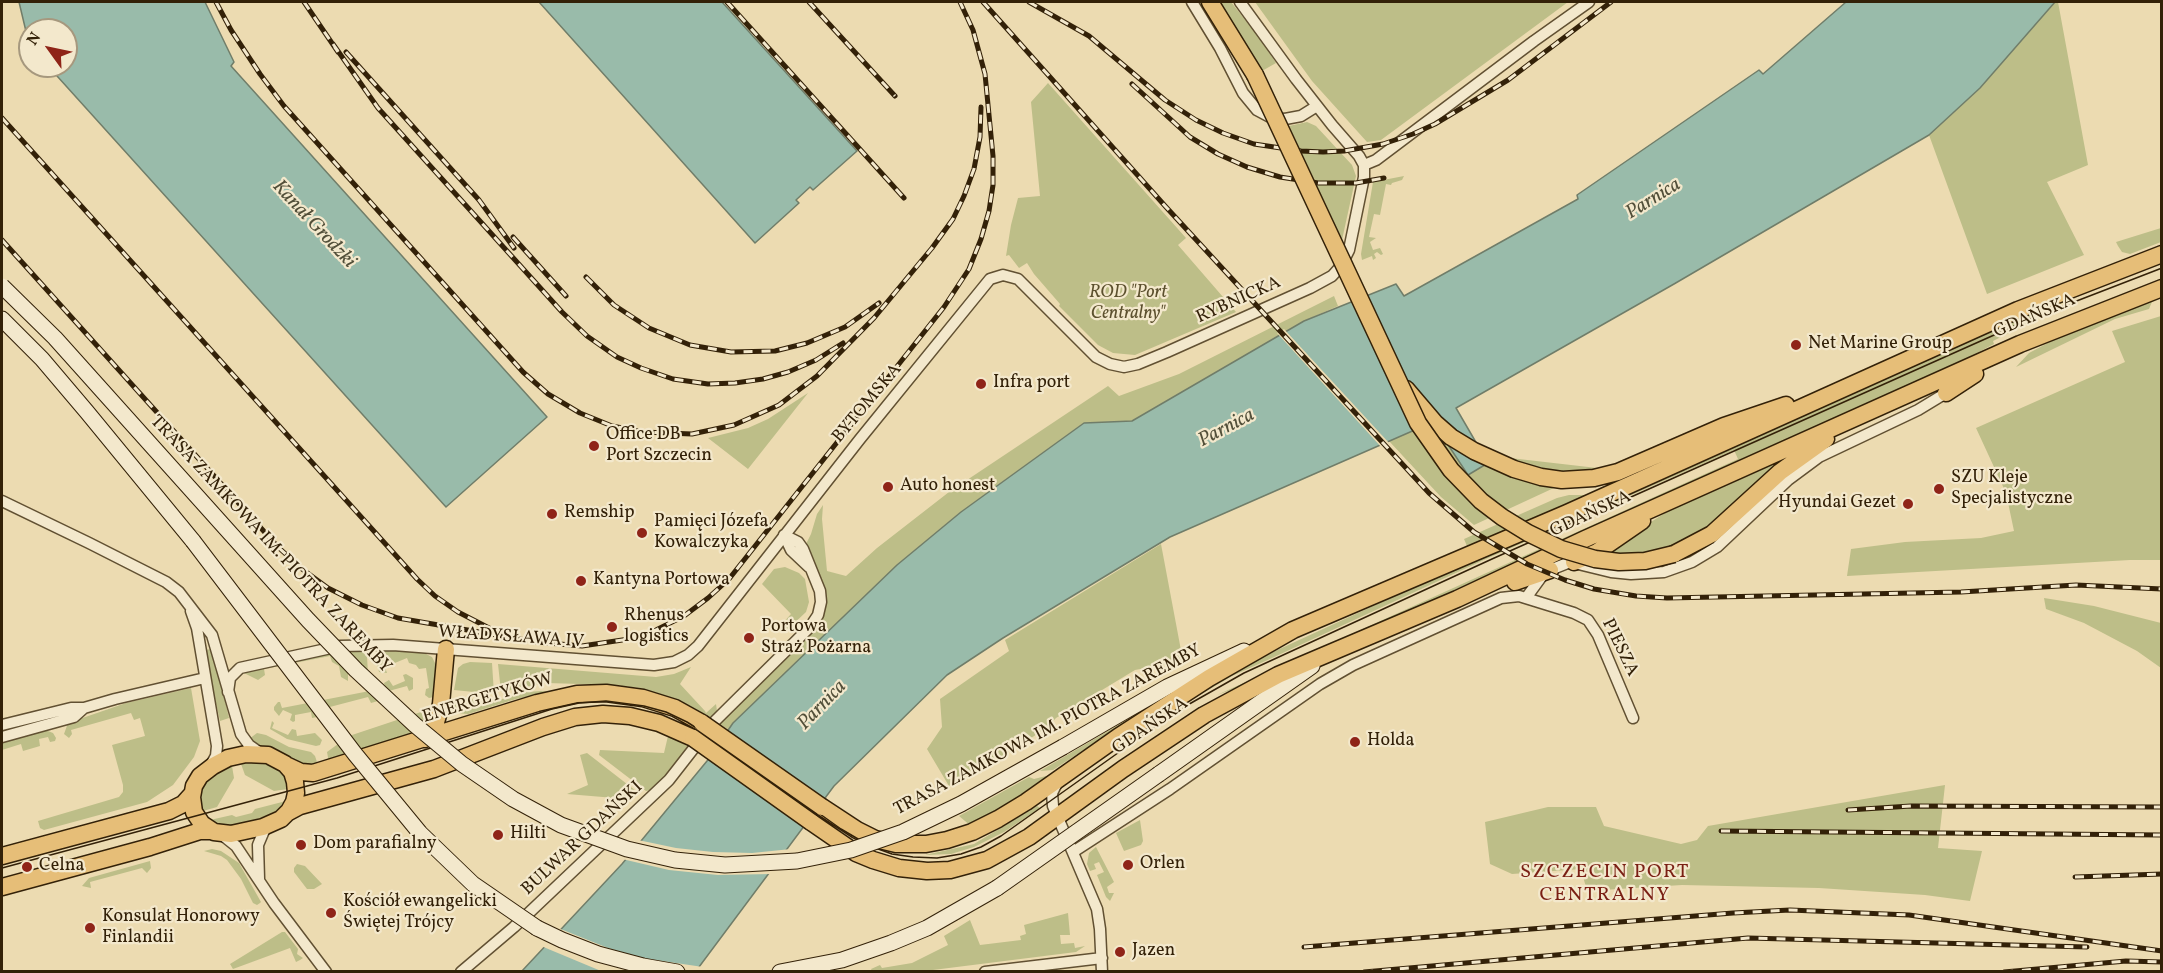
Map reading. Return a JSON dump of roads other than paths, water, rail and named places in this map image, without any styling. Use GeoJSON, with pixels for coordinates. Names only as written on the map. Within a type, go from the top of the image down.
{"type":"FeatureCollection","features":[{"type":"Feature","properties":{"kind":"main road"},"geometry":{"type":"LineString","coordinates":[[1210,2],[1255,75],[1418,423],[1437,453],[1465,486],[1502,518],[1549,544],[1595,559],[1633,562],[1674,554],[1712,534],[1797,459],[1891,402]]}},
{"type":"Feature","properties":{"kind":"main road","name":"GDAŃSKA"},"geometry":{"type":"LineString","coordinates":[[822,807],[847,825],[868,836],[890,843],[915,844],[947,840],[972,832],[1026,802],[1209,678],[1293,630],[1455,562],[2028,306],[2162,254]]}},
{"type":"Feature","properties":{"kind":"main road","name":"TRASA ZAMKOWA IM. PIOTRA ZAREMBY"},"geometry":{"type":"LineString","coordinates":[[2,286],[55,338],[308,620],[356,670],[416,726],[462,764],[513,799],[561,825],[621,847],[669,859],[726,865],[797,861],[851,850],[909,829],[961,804],[1185,678],[1293,630]]}},
{"type":"Feature","properties":{"kind":"main road","name":"GDAŃSKA"},"geometry":{"type":"LineString","coordinates":[[693,743],[849,848],[873,860],[899,868],[939,871],[958,869],[987,860],[1018,844],[1123,769],[1215,709],[1278,675],[1457,599],[2020,344],[2162,288]]}},
{"type":"Feature","properties":{"kind":"main road"},"geometry":{"type":"LineString","coordinates":[[2,319],[42,359],[136,470],[361,762],[420,833],[451,865],[496,902],[553,936],[613,958],[677,972]]}},
{"type":"Feature","properties":{"kind":"main road"},"geometry":{"type":"LineString","coordinates":[[1946,393],[2020,344]]}},
{"type":"Feature","properties":{"kind":"main road"},"geometry":{"type":"LineString","coordinates":[[1396,376],[1427,415],[1452,437],[1484,457],[1531,474],[1562,480],[1602,477],[1627,469],[1736,422],[1852,385]]}},
{"type":"Feature","properties":{"kind":"main road"},"geometry":{"type":"LineString","coordinates":[[1574,562],[1614,542],[1667,502]]}},
{"type":"Feature","properties":{"kind":"main road"},"geometry":{"type":"LineString","coordinates":[[1457,599],[1479,596],[1550,570]]}},
{"type":"Feature","properties":{"kind":"main road"},"geometry":{"type":"LineString","coordinates":[[780,972],[842,960],[927,928],[1011,879],[1291,680],[1367,636]]}},
{"type":"Feature","properties":{"kind":"main road"},"geometry":{"type":"LineString","coordinates":[[425,739],[435,726],[441,704],[446,649]]}},
{"type":"Feature","properties":{"kind":"main road","name":"ENERGETYKÓW"},"geometry":{"type":"LineString","coordinates":[[286,765],[301,772],[313,773],[562,696],[606,693],[635,696],[658,702],[709,722],[822,807]]}},
{"type":"Feature","properties":{"kind":"main road"},"geometry":{"type":"LineString","coordinates":[[441,704],[447,713],[459,719],[490,718]]}},
{"type":"Feature","properties":{"kind":"main road"},"geometry":{"type":"LineString","coordinates":[[2,887],[200,831],[238,834],[266,826],[299,807],[441,767],[572,718],[603,714],[636,717],[666,725],[693,743]]}},
{"type":"Feature","properties":{"kind":"main road"},"geometry":{"type":"LineString","coordinates":[[7,854],[168,811],[183,804],[206,771],[232,757],[246,754],[276,757],[286,765],[294,777],[296,788],[295,801],[288,813]]}},
{"type":"Feature","properties":{"kind":"main road"},"geometry":{"type":"LineString","coordinates":[[192,794],[192,806],[196,816],[202,824],[216,832]]}},
{"type":"Feature","properties":{"kind":"street"},"geometry":{"type":"LineString","coordinates":[[1192,2],[1243,93],[1257,111],[1272,118],[1286,119],[1303,115],[1317,106]]}},
{"type":"Feature","properties":{"kind":"street"},"geometry":{"type":"LineString","coordinates":[[1240,2],[1364,165],[1376,160],[1589,2]]}},
{"type":"Feature","properties":{"kind":"street","name":"RYBNICKA"},"geometry":{"type":"LineString","coordinates":[[1002,275],[1020,280],[1098,359],[1124,367],[1138,364],[1316,285],[1333,274],[1342,265],[1352,240],[1364,177],[1364,165]]}},
{"type":"Feature","properties":{"kind":"street","name":"BYTOMSKA"},"geometry":{"type":"LineString","coordinates":[[764,561],[986,283],[1002,275]]}},
{"type":"Feature","properties":{"kind":"street"},"geometry":{"type":"LineString","coordinates":[[1574,562],[1611,572],[1631,574],[1664,572],[1687,565],[1717,547],[1788,480],[1819,456],[1918,410],[1946,393]]}},
{"type":"Feature","properties":{"kind":"street"},"geometry":{"type":"LineString","coordinates":[[2,501],[169,584],[184,597],[212,635],[243,736],[254,748],[264,754]]}},
{"type":"Feature","properties":{"kind":"street"},"geometry":{"type":"LineString","coordinates":[[709,722],[814,622],[820,609],[820,593],[801,545],[784,535]]}},
{"type":"Feature","properties":{"kind":"street","name":"WŁADYSŁAWA IV"},"geometry":{"type":"LineString","coordinates":[[228,692],[230,678],[240,668],[340,646],[379,645],[446,649],[654,665],[672,662],[683,658],[696,648],[764,561]]}},
{"type":"Feature","properties":{"kind":"street","name":"GDAŃSKA"},"geometry":{"type":"LineString","coordinates":[[1526,598],[1534,585],[1550,570],[1574,562]]}},
{"type":"Feature","properties":{"kind":"street"},"geometry":{"type":"LineString","coordinates":[[1073,852],[1170,789],[1331,677],[1494,600],[1510,596],[1526,598]]}},
{"type":"Feature","properties":{"kind":"street"},"geometry":{"type":"LineString","coordinates":[[184,597],[196,623],[218,748],[214,760],[206,771]]}},
{"type":"Feature","properties":{"kind":"street","name":"PIESZA"},"geometry":{"type":"LineString","coordinates":[[1526,598],[1574,613],[1591,622],[1633,718]]}},
{"type":"Feature","properties":{"kind":"street"},"geometry":{"type":"LineString","coordinates":[[2,725],[71,708],[84,708],[205,678]]}},
{"type":"Feature","properties":{"kind":"street"},"geometry":{"type":"LineString","coordinates":[[2,736],[74,717],[84,708]]}},
{"type":"Feature","properties":{"kind":"street","name":"BULWAR GDAŃSKI"},"geometry":{"type":"LineString","coordinates":[[461,972],[514,927],[669,780],[682,766],[693,743]]}},
{"type":"Feature","properties":{"kind":"street"},"geometry":{"type":"LineString","coordinates":[[1062,776],[1052,793],[1052,802],[1097,909],[1102,972]]}},
{"type":"Feature","properties":{"kind":"street"},"geometry":{"type":"LineString","coordinates":[[1026,802],[1034,801],[1043,804],[1058,816]]}},
{"type":"Feature","properties":{"kind":"street"},"geometry":{"type":"LineString","coordinates":[[259,879],[258,845],[266,826]]}},
{"type":"Feature","properties":{"kind":"street"},"geometry":{"type":"LineString","coordinates":[[216,832],[236,846],[273,903],[326,972]]}},
{"type":"Feature","properties":{"kind":"street"},"geometry":{"type":"LineString","coordinates":[[985,972],[1102,958]]}},
{"type":"Feature","properties":{"kind":"water","name":"Kanał Grodzki"},"geometry":{"type":"Polygon","coordinates":[[[19,2],[205,2],[234,62],[231,66],[547,417],[446,507],[59,78],[78,78],[78,18],[23,18],[19,2]]]}},
{"type":"Feature","properties":{"kind":"water"},"geometry":{"type":"Polygon","coordinates":[[[539,2],[722,2],[857,151],[813,190],[810,187],[796,200],[799,203],[755,243],[539,2]]]}},
{"type":"Feature","properties":{"kind":"water","name":"Parnica"},"geometry":{"type":"Polygon","coordinates":[[[1846,2],[2055,2],[1980,88],[1929,135],[1456,408],[1488,463],[1468,475],[1433,422],[1170,537],[1003,638],[947,675],[834,786],[696,971],[521,972],[622,864],[707,761],[733,723],[897,565],[961,512],[1084,423],[1132,421],[1304,321],[1396,284],[1404,296],[1578,199],[1577,195],[1759,70],[1763,74],[1846,2]]]}},
{"type":"Feature","properties":{"kind":"tram line"},"geometry":{"type":"LineString","coordinates":[[2,868],[337,778],[552,709],[579,703],[606,701],[644,706],[666,712],[687,722],[841,829],[870,846],[892,854],[913,857],[937,858],[961,854],[981,847],[1001,836],[1177,711],[1244,673],[1492,559],[2030,319],[2162,268]]}},
{"type":"Feature","properties":{"kind":"railway"},"geometry":{"type":"LineString","coordinates":[[216,2],[231,30],[284,106],[523,372],[548,394],[580,413],[612,426],[643,432],[692,434],[734,425],[779,405],[817,376],[874,318],[953,219],[974,169],[980,137],[981,107]]}},
{"type":"Feature","properties":{"kind":"railway"},"geometry":{"type":"LineString","coordinates":[[304,2],[338,52]]}},
{"type":"Feature","properties":{"kind":"railway"},"geometry":{"type":"LineString","coordinates":[[727,2],[904,198]]}},
{"type":"Feature","properties":{"kind":"railway"},"geometry":{"type":"LineString","coordinates":[[809,2],[895,96]]}},
{"type":"Feature","properties":{"kind":"railway"},"geometry":{"type":"LineString","coordinates":[[2,240],[278,547],[328,588],[362,605],[398,618],[537,642],[582,646],[629,639],[656,630],[684,616],[729,579],[944,307],[969,269],[989,211],[993,185],[993,156],[985,74],[973,30],[960,2]]}},
{"type":"Feature","properties":{"kind":"railway"},"geometry":{"type":"LineString","coordinates":[[983,2],[1166,207],[1429,493],[1474,532],[1527,564],[1594,589],[1636,596],[1667,598],[1961,592],[2076,585],[2162,589]]}},
{"type":"Feature","properties":{"kind":"railway"},"geometry":{"type":"LineString","coordinates":[[1029,2],[1089,36],[1165,100],[1196,120],[1254,144],[1323,152],[1383,144],[1435,124],[1508,80],[1611,2]]}},
{"type":"Feature","properties":{"kind":"railway"},"geometry":{"type":"LineString","coordinates":[[333,44],[378,108],[562,312],[587,336],[617,357],[673,379],[708,384],[735,383],[788,372],[816,360],[843,343]]}},
{"type":"Feature","properties":{"kind":"railway"},"geometry":{"type":"LineString","coordinates":[[346,52],[479,200],[514,248]]}},
{"type":"Feature","properties":{"kind":"railway"},"geometry":{"type":"LineString","coordinates":[[1132,84],[1190,137],[1218,154],[1247,167],[1280,177],[1318,183],[1356,183],[1384,178]]}},
{"type":"Feature","properties":{"kind":"railway"},"geometry":{"type":"LineString","coordinates":[[2,118],[417,579],[435,596],[458,612],[491,629]]}},
{"type":"Feature","properties":{"kind":"railway"},"geometry":{"type":"LineString","coordinates":[[513,237],[566,296]]}},
{"type":"Feature","properties":{"kind":"railway"},"geometry":{"type":"LineString","coordinates":[[586,277],[614,305],[649,328],[690,345],[731,352],[775,351],[807,343],[845,327],[879,303]]}},
{"type":"Feature","properties":{"kind":"railway"},"geometry":{"type":"LineString","coordinates":[[1848,810],[1911,806],[2162,807]]}},
{"type":"Feature","properties":{"kind":"railway"},"geometry":{"type":"LineString","coordinates":[[1721,831],[2162,835]]}},
{"type":"Feature","properties":{"kind":"railway"},"geometry":{"type":"LineString","coordinates":[[2075,877],[2162,874]]}},
{"type":"Feature","properties":{"kind":"railway"},"geometry":{"type":"LineString","coordinates":[[1304,947],[1790,910],[1909,915],[2162,951]]}},
{"type":"Feature","properties":{"kind":"railway"},"geometry":{"type":"LineString","coordinates":[[1364,972],[1748,938],[2087,947]]}},
{"type":"Feature","properties":{"kind":"railway"},"geometry":{"type":"LineString","coordinates":[[2004,972],[2126,961],[2162,962]]}},
{"type":"Feature","properties":{"kind":"place","name":"Net Marine Group"},"geometry":{"type":"Point","coordinates":[1796,345]}},
{"type":"Feature","properties":{"kind":"place","name":"Infra port"},"geometry":{"type":"Point","coordinates":[981,384]}},
{"type":"Feature","properties":{"kind":"place","name":"Office DB Port Szczecin"},"geometry":{"type":"Point","coordinates":[594,446]}},
{"type":"Feature","properties":{"kind":"place","name":"Auto honest"},"geometry":{"type":"Point","coordinates":[888,487]}},
{"type":"Feature","properties":{"kind":"place","name":"SZU Kleje Specjalistyczne"},"geometry":{"type":"Point","coordinates":[1939,489]}},
{"type":"Feature","properties":{"kind":"place","name":"Hyundai Gezet"},"geometry":{"type":"Point","coordinates":[1908,504]}},
{"type":"Feature","properties":{"kind":"place","name":"Remship"},"geometry":{"type":"Point","coordinates":[552,514]}},
{"type":"Feature","properties":{"kind":"place","name":"Pamięci Józefa Kowalczyka"},"geometry":{"type":"Point","coordinates":[642,533]}},
{"type":"Feature","properties":{"kind":"place","name":"Kantyna Portowa"},"geometry":{"type":"Point","coordinates":[581,581]}},
{"type":"Feature","properties":{"kind":"place","name":"Rhenus logistics"},"geometry":{"type":"Point","coordinates":[612,627]}},
{"type":"Feature","properties":{"kind":"place","name":"Portowa Straż Pożarna"},"geometry":{"type":"Point","coordinates":[749,638]}},
{"type":"Feature","properties":{"kind":"place","name":"Holda"},"geometry":{"type":"Point","coordinates":[1355,742]}},
{"type":"Feature","properties":{"kind":"place","name":"Hilti"},"geometry":{"type":"Point","coordinates":[498,835]}},
{"type":"Feature","properties":{"kind":"place","name":"Dom parafialny"},"geometry":{"type":"Point","coordinates":[301,845]}},
{"type":"Feature","properties":{"kind":"place","name":"Orlen"},"geometry":{"type":"Point","coordinates":[1128,865]}},
{"type":"Feature","properties":{"kind":"place","name":"Celna"},"geometry":{"type":"Point","coordinates":[27,867]}},
{"type":"Feature","properties":{"kind":"place","name":"Kościół ewangelicki Świętej Trójcy"},"geometry":{"type":"Point","coordinates":[331,913]}},
{"type":"Feature","properties":{"kind":"place","name":"Konsulat Honorowy Finlandii"},"geometry":{"type":"Point","coordinates":[90,928]}},
{"type":"Feature","properties":{"kind":"place","name":"Jazen"},"geometry":{"type":"Point","coordinates":[1120,952]}},
{"type":"Feature","properties":{"kind":"district","name":"SZCZECIN PORT CENTRALNY"},"geometry":{"type":"Point","coordinates":[1605,884]}},
{"type":"Feature","properties":{"kind":"park label","name":"ROD \"Port Centralny\""},"geometry":{"type":"Point","coordinates":[1128,304]}}]}
